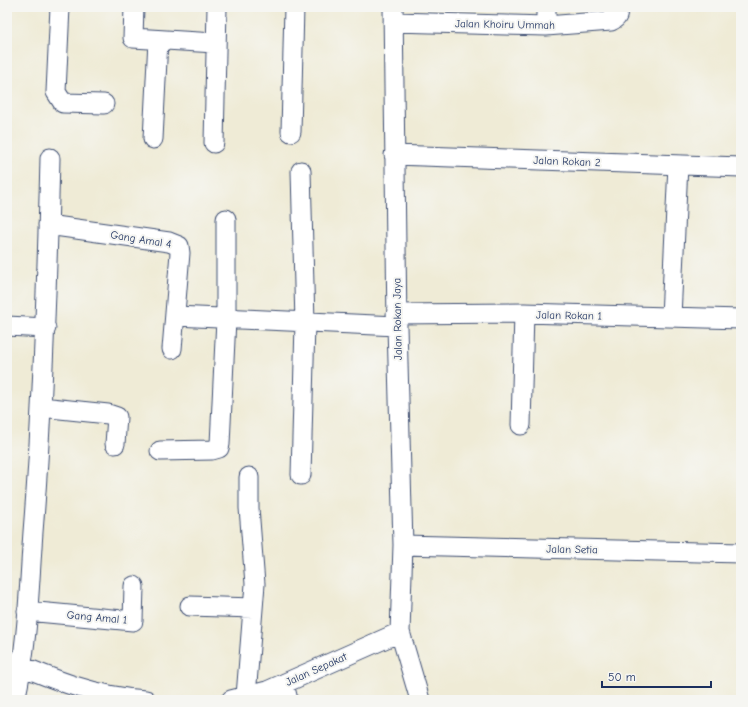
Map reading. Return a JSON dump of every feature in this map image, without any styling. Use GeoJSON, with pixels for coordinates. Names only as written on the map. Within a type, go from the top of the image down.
{"type":"FeatureCollection","features":[{"type":"Feature","properties":{"kind":"street"},"geometry":{"type":"LineString","coordinates":[[60,7],[56,92],[63,103],[104,104]]}},
{"type":"Feature","properties":{"kind":"street"},"geometry":{"type":"LineString","coordinates":[[134,7],[133,38],[215,43]]}},
{"type":"Feature","properties":{"kind":"street"},"geometry":{"type":"LineString","coordinates":[[214,143],[215,43],[217,7]]}},
{"type":"Feature","properties":{"kind":"street"},"geometry":{"type":"LineString","coordinates":[[291,132],[294,7]]}},
{"type":"Feature","properties":{"kind":"street"},"geometry":{"type":"LineString","coordinates":[[546,7],[546,26]]}},
{"type":"Feature","properties":{"kind":"street","name":"Jalan Khoiru Ummah"},"geometry":{"type":"LineString","coordinates":[[393,15],[546,26],[611,21],[617,13]]}},
{"type":"Feature","properties":{"kind":"street","name":"Jalan Rokan Jaya"},"geometry":{"type":"LineString","coordinates":[[393,15],[397,320],[403,545],[400,632],[420,700]]}},
{"type":"Feature","properties":{"kind":"street"},"geometry":{"type":"LineString","coordinates":[[153,139],[158,40]]}},
{"type":"Feature","properties":{"kind":"street","name":"Jalan Rokan 2"},"geometry":{"type":"LineString","coordinates":[[394,155],[741,167]]}},
{"type":"Feature","properties":{"kind":"street"},"geometry":{"type":"LineString","coordinates":[[15,700],[15,663],[27,611],[41,407],[46,328],[50,158]]}},
{"type":"Feature","properties":{"kind":"street"},"geometry":{"type":"LineString","coordinates":[[671,317],[678,165]]}},
{"type":"Feature","properties":{"kind":"street"},"geometry":{"type":"LineString","coordinates":[[301,171],[305,323],[301,475]]}},
{"type":"Feature","properties":{"kind":"street"},"geometry":{"type":"LineString","coordinates":[[160,451],[212,450],[218,448],[220,441],[226,319],[226,219]]}},
{"type":"Feature","properties":{"kind":"street","name":"Gang Amal 4"},"geometry":{"type":"LineString","coordinates":[[48,225],[169,242],[179,246],[180,253],[172,348]]}},
{"type":"Feature","properties":{"kind":"street"},"geometry":{"type":"LineString","coordinates":[[521,425],[524,313]]}},
{"type":"Feature","properties":{"kind":"street","name":"Jalan Rokan 1"},"geometry":{"type":"LineString","coordinates":[[175,316],[305,323],[524,313],[741,319]]}},
{"type":"Feature","properties":{"kind":"street"},"geometry":{"type":"LineString","coordinates":[[7,326],[46,328]]}},
{"type":"Feature","properties":{"kind":"street"},"geometry":{"type":"LineString","coordinates":[[41,407],[108,414],[117,417],[116,444]]}},
{"type":"Feature","properties":{"kind":"street"},"geometry":{"type":"LineString","coordinates":[[238,698],[253,608],[255,584],[249,508],[249,477]]}},
{"type":"Feature","properties":{"kind":"street","name":"Jalan Setia"},"geometry":{"type":"LineString","coordinates":[[403,545],[741,552]]}},
{"type":"Feature","properties":{"kind":"street","name":"Gang Amal 1"},"geometry":{"type":"LineString","coordinates":[[27,611],[133,621],[134,586]]}},
{"type":"Feature","properties":{"kind":"street"},"geometry":{"type":"LineString","coordinates":[[190,606],[253,608]]}},
{"type":"Feature","properties":{"kind":"street","name":"Jalan Sepakat"},"geometry":{"type":"LineString","coordinates":[[238,698],[267,691],[286,692],[400,632]]}},
{"type":"Feature","properties":{"kind":"street"},"geometry":{"type":"LineString","coordinates":[[15,663],[64,684],[105,695],[146,700]]}}]}
